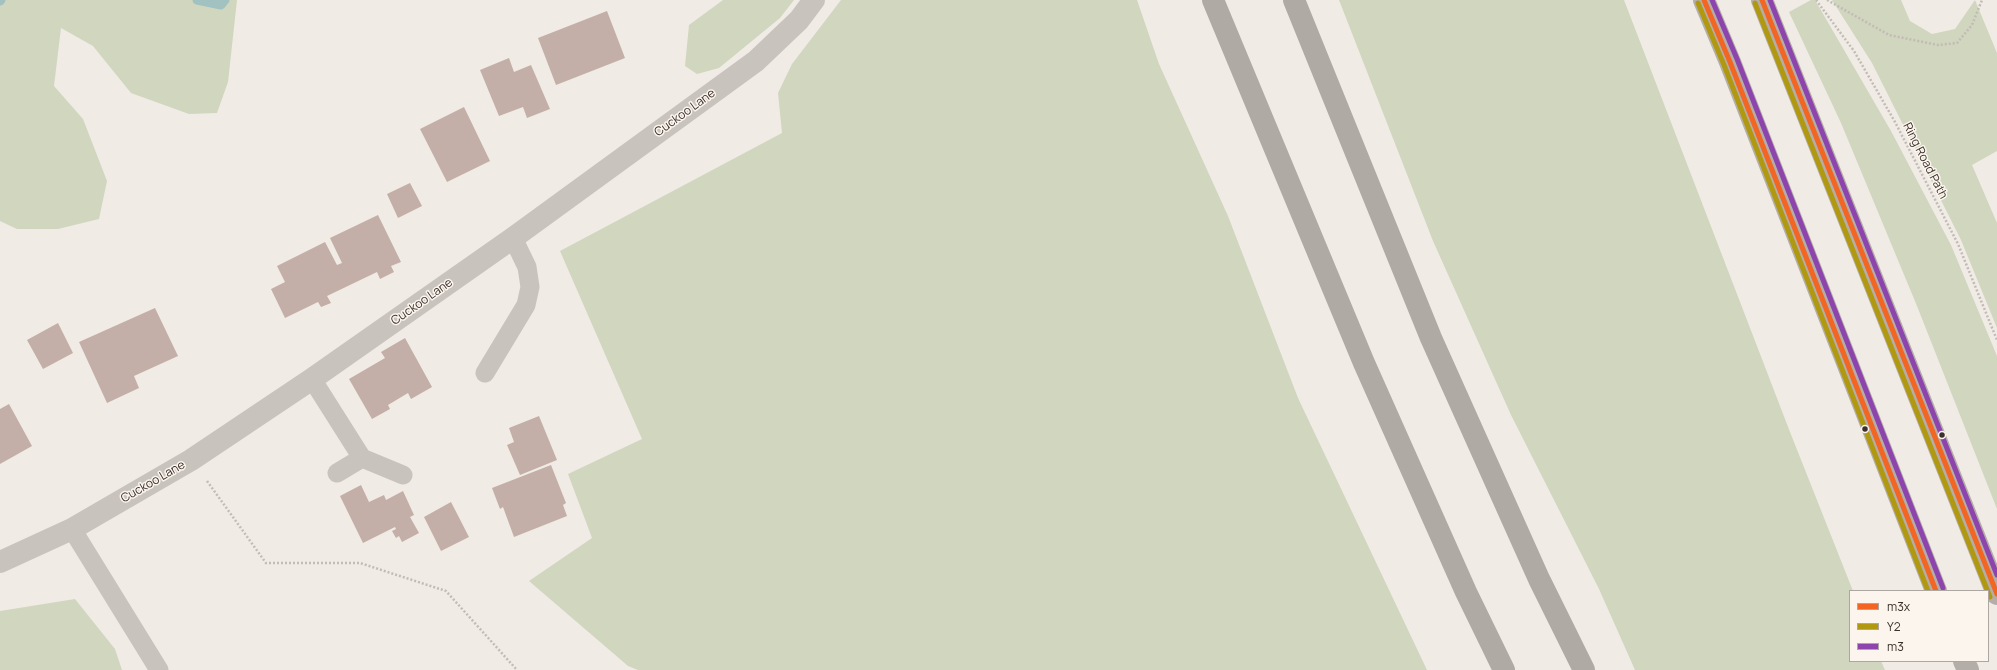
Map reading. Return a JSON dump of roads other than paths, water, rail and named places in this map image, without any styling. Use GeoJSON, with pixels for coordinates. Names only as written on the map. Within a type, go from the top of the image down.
{"type":"FeatureCollection","features":[{"type":"Feature","properties":{"kind":"highway"},"geometry":{"type":"LineString","coordinates":[[1213,0],[1364,363],[1466,592],[1504,670]]}},
{"type":"Feature","properties":{"kind":"highway"},"geometry":{"type":"LineString","coordinates":[[1294,0],[1431,338],[1539,580],[1584,670]]}},
{"type":"Feature","properties":{"kind":"highway"},"geometry":{"type":"LineString","coordinates":[[1704,0],[1730,62],[1936,590]]}},
{"type":"Feature","properties":{"kind":"highway"},"geometry":{"type":"LineString","coordinates":[[1762,0],[1997,594]]}},
{"type":"Feature","properties":{"kind":"street","name":"Cuckoo Lane"},"geometry":{"type":"LineString","coordinates":[[0,562],[72,530],[191,460],[312,379],[513,238],[756,61],[799,20],[814,0]]}},
{"type":"Feature","properties":{"kind":"lane"},"geometry":{"type":"LineString","coordinates":[[485,373],[526,305],[530,287],[527,267],[513,238]]}},
{"type":"Feature","properties":{"kind":"lane"},"geometry":{"type":"LineString","coordinates":[[312,379],[362,458],[403,475]]}},
{"type":"Feature","properties":{"kind":"lane"},"geometry":{"type":"LineString","coordinates":[[337,473],[362,458]]}},
{"type":"Feature","properties":{"kind":"lane"},"geometry":{"type":"LineString","coordinates":[[72,530],[159,670]]}},
{"type":"Feature","properties":{"kind":"waterway"},"geometry":{"type":"LineString","coordinates":[[197,0],[221,5],[225,0]]}}]}
